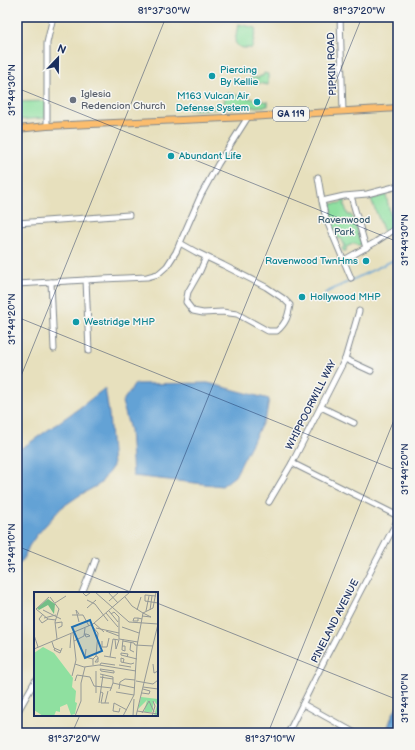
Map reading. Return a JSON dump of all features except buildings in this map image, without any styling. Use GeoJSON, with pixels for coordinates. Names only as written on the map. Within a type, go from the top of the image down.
{"type":"FeatureCollection","features":[{"type":"Feature","properties":{"kind":"main road","name":"GA 119"},"geometry":{"type":"LineString","coordinates":[[17,128],[398,108]]}},
{"type":"Feature","properties":{"kind":"street"},"geometry":{"type":"LineString","coordinates":[[47,126],[47,43],[54,17]]}},
{"type":"Feature","properties":{"kind":"street","name":"PIPKIN ROAD"},"geometry":{"type":"LineString","coordinates":[[340,17],[343,111]]}},
{"type":"Feature","properties":{"kind":"street"},"geometry":{"type":"LineString","coordinates":[[17,284],[147,277],[158,274],[167,266],[176,252],[201,195],[218,164],[248,117]]}},
{"type":"Feature","properties":{"kind":"street"},"geometry":{"type":"LineString","coordinates":[[318,177],[326,219],[352,278]]}},
{"type":"Feature","properties":{"kind":"street"},"geometry":{"type":"LineString","coordinates":[[322,201],[367,194],[398,186]]}},
{"type":"Feature","properties":{"kind":"street"},"geometry":{"type":"LineString","coordinates":[[351,196],[366,248]]}},
{"type":"Feature","properties":{"kind":"street"},"geometry":{"type":"LineString","coordinates":[[17,223],[129,215]]}},
{"type":"Feature","properties":{"kind":"street"},"geometry":{"type":"LineString","coordinates":[[344,260],[366,248],[398,227]]}},
{"type":"Feature","properties":{"kind":"street"},"geometry":{"type":"LineString","coordinates":[[180,243],[260,284],[284,299],[290,305],[288,315],[283,326],[277,331],[268,331],[237,314],[222,312],[203,313],[194,311],[186,302],[188,292],[200,272],[206,257]]}},
{"type":"Feature","properties":{"kind":"street"},"geometry":{"type":"LineString","coordinates":[[86,280],[89,351]]}},
{"type":"Feature","properties":{"kind":"street"},"geometry":{"type":"LineString","coordinates":[[51,282],[54,349]]}},
{"type":"Feature","properties":{"kind":"street","name":"WHIPPOORWILL WAY"},"geometry":{"type":"LineString","coordinates":[[269,502],[292,463],[345,359],[359,311]]}},
{"type":"Feature","properties":{"kind":"street"},"geometry":{"type":"LineString","coordinates":[[345,359],[370,371]]}},
{"type":"Feature","properties":{"kind":"street"},"geometry":{"type":"LineString","coordinates":[[321,407],[354,423]]}},
{"type":"Feature","properties":{"kind":"street"},"geometry":{"type":"LineString","coordinates":[[292,463],[398,517]]}},
{"type":"Feature","properties":{"kind":"street","name":"PINELAND AVENUE"},"geometry":{"type":"LineString","coordinates":[[288,733],[398,517]]}},
{"type":"Feature","properties":{"kind":"street"},"geometry":{"type":"LineString","coordinates":[[82,592],[95,560]]}},
{"type":"Feature","properties":{"kind":"street"},"geometry":{"type":"LineString","coordinates":[[17,713],[34,683]]}},
{"type":"Feature","properties":{"kind":"street"},"geometry":{"type":"LineString","coordinates":[[303,704],[355,733]]}},
{"type":"Feature","properties":{"kind":"green space"},"geometry":{"type":"Polygon","coordinates":[[[238,24],[256,28],[252,48],[240,47],[235,42],[238,24]]]}},
{"type":"Feature","properties":{"kind":"green space"},"geometry":{"type":"Polygon","coordinates":[[[264,73],[268,74],[268,85],[250,81],[251,77],[259,78],[260,76],[263,76],[264,73]]]}},
{"type":"Feature","properties":{"kind":"green space"},"geometry":{"type":"Polygon","coordinates":[[[226,93],[268,102],[268,106],[223,109],[226,93]]]}},
{"type":"Feature","properties":{"kind":"green space"},"geometry":{"type":"Polygon","coordinates":[[[46,101],[45,118],[17,120],[17,102],[46,101]]]}},
{"type":"Feature","properties":{"kind":"green space"},"geometry":{"type":"Polygon","coordinates":[[[194,103],[194,107],[220,105],[218,109],[188,110],[189,105],[194,103]]]}},
{"type":"Feature","properties":{"kind":"green space"},"geometry":{"type":"Polygon","coordinates":[[[386,195],[393,227],[384,232],[371,199],[386,195]]]}},
{"type":"Feature","properties":{"kind":"green space","name":"Ravenwood Park"},"geometry":{"type":"Polygon","coordinates":[[[330,200],[331,204],[342,203],[343,200],[345,201],[346,203],[344,204],[348,215],[351,215],[353,218],[361,243],[360,245],[355,243],[346,247],[346,251],[343,251],[342,248],[345,246],[341,238],[338,239],[333,229],[326,203],[330,200]]]}},
{"type":"Feature","properties":{"kind":"water"},"geometry":{"type":"Polygon","coordinates":[[[208,383],[269,399],[266,416],[235,476],[222,486],[133,476],[130,430],[122,402],[135,384],[208,383]]]}},
{"type":"Feature","properties":{"kind":"water"},"geometry":{"type":"Polygon","coordinates":[[[105,388],[109,414],[113,466],[100,484],[61,508],[36,536],[29,546],[24,558],[17,567],[17,450],[78,409],[105,388]]]}},
{"type":"Feature","properties":{"kind":"water"},"geometry":{"type":"Polygon","coordinates":[[[398,704],[398,733],[392,733],[387,730],[398,704]]]}},
{"type":"Feature","properties":{"kind":"waterway"},"geometry":{"type":"LineString","coordinates":[[325,293],[398,258]]}},
{"type":"Feature","properties":{"kind":"place","name":"Piercing By Kellie"},"geometry":{"type":"Point","coordinates":[212,76]}},
{"type":"Feature","properties":{"kind":"place","name":"Iglesia Redencion Church"},"geometry":{"type":"Point","coordinates":[73,100]}},
{"type":"Feature","properties":{"kind":"place","name":"M163 Vulcan Air Defense System"},"geometry":{"type":"Point","coordinates":[257,102]}},
{"type":"Feature","properties":{"kind":"place","name":"Abundant Life"},"geometry":{"type":"Point","coordinates":[171,156]}},
{"type":"Feature","properties":{"kind":"place","name":"Ravenwood TwnHms"},"geometry":{"type":"Point","coordinates":[366,261]}},
{"type":"Feature","properties":{"kind":"place","name":"Hollywood MHP"},"geometry":{"type":"Point","coordinates":[302,297]}},
{"type":"Feature","properties":{"kind":"place","name":"Westridge MHP"},"geometry":{"type":"Point","coordinates":[76,322]}}]}
